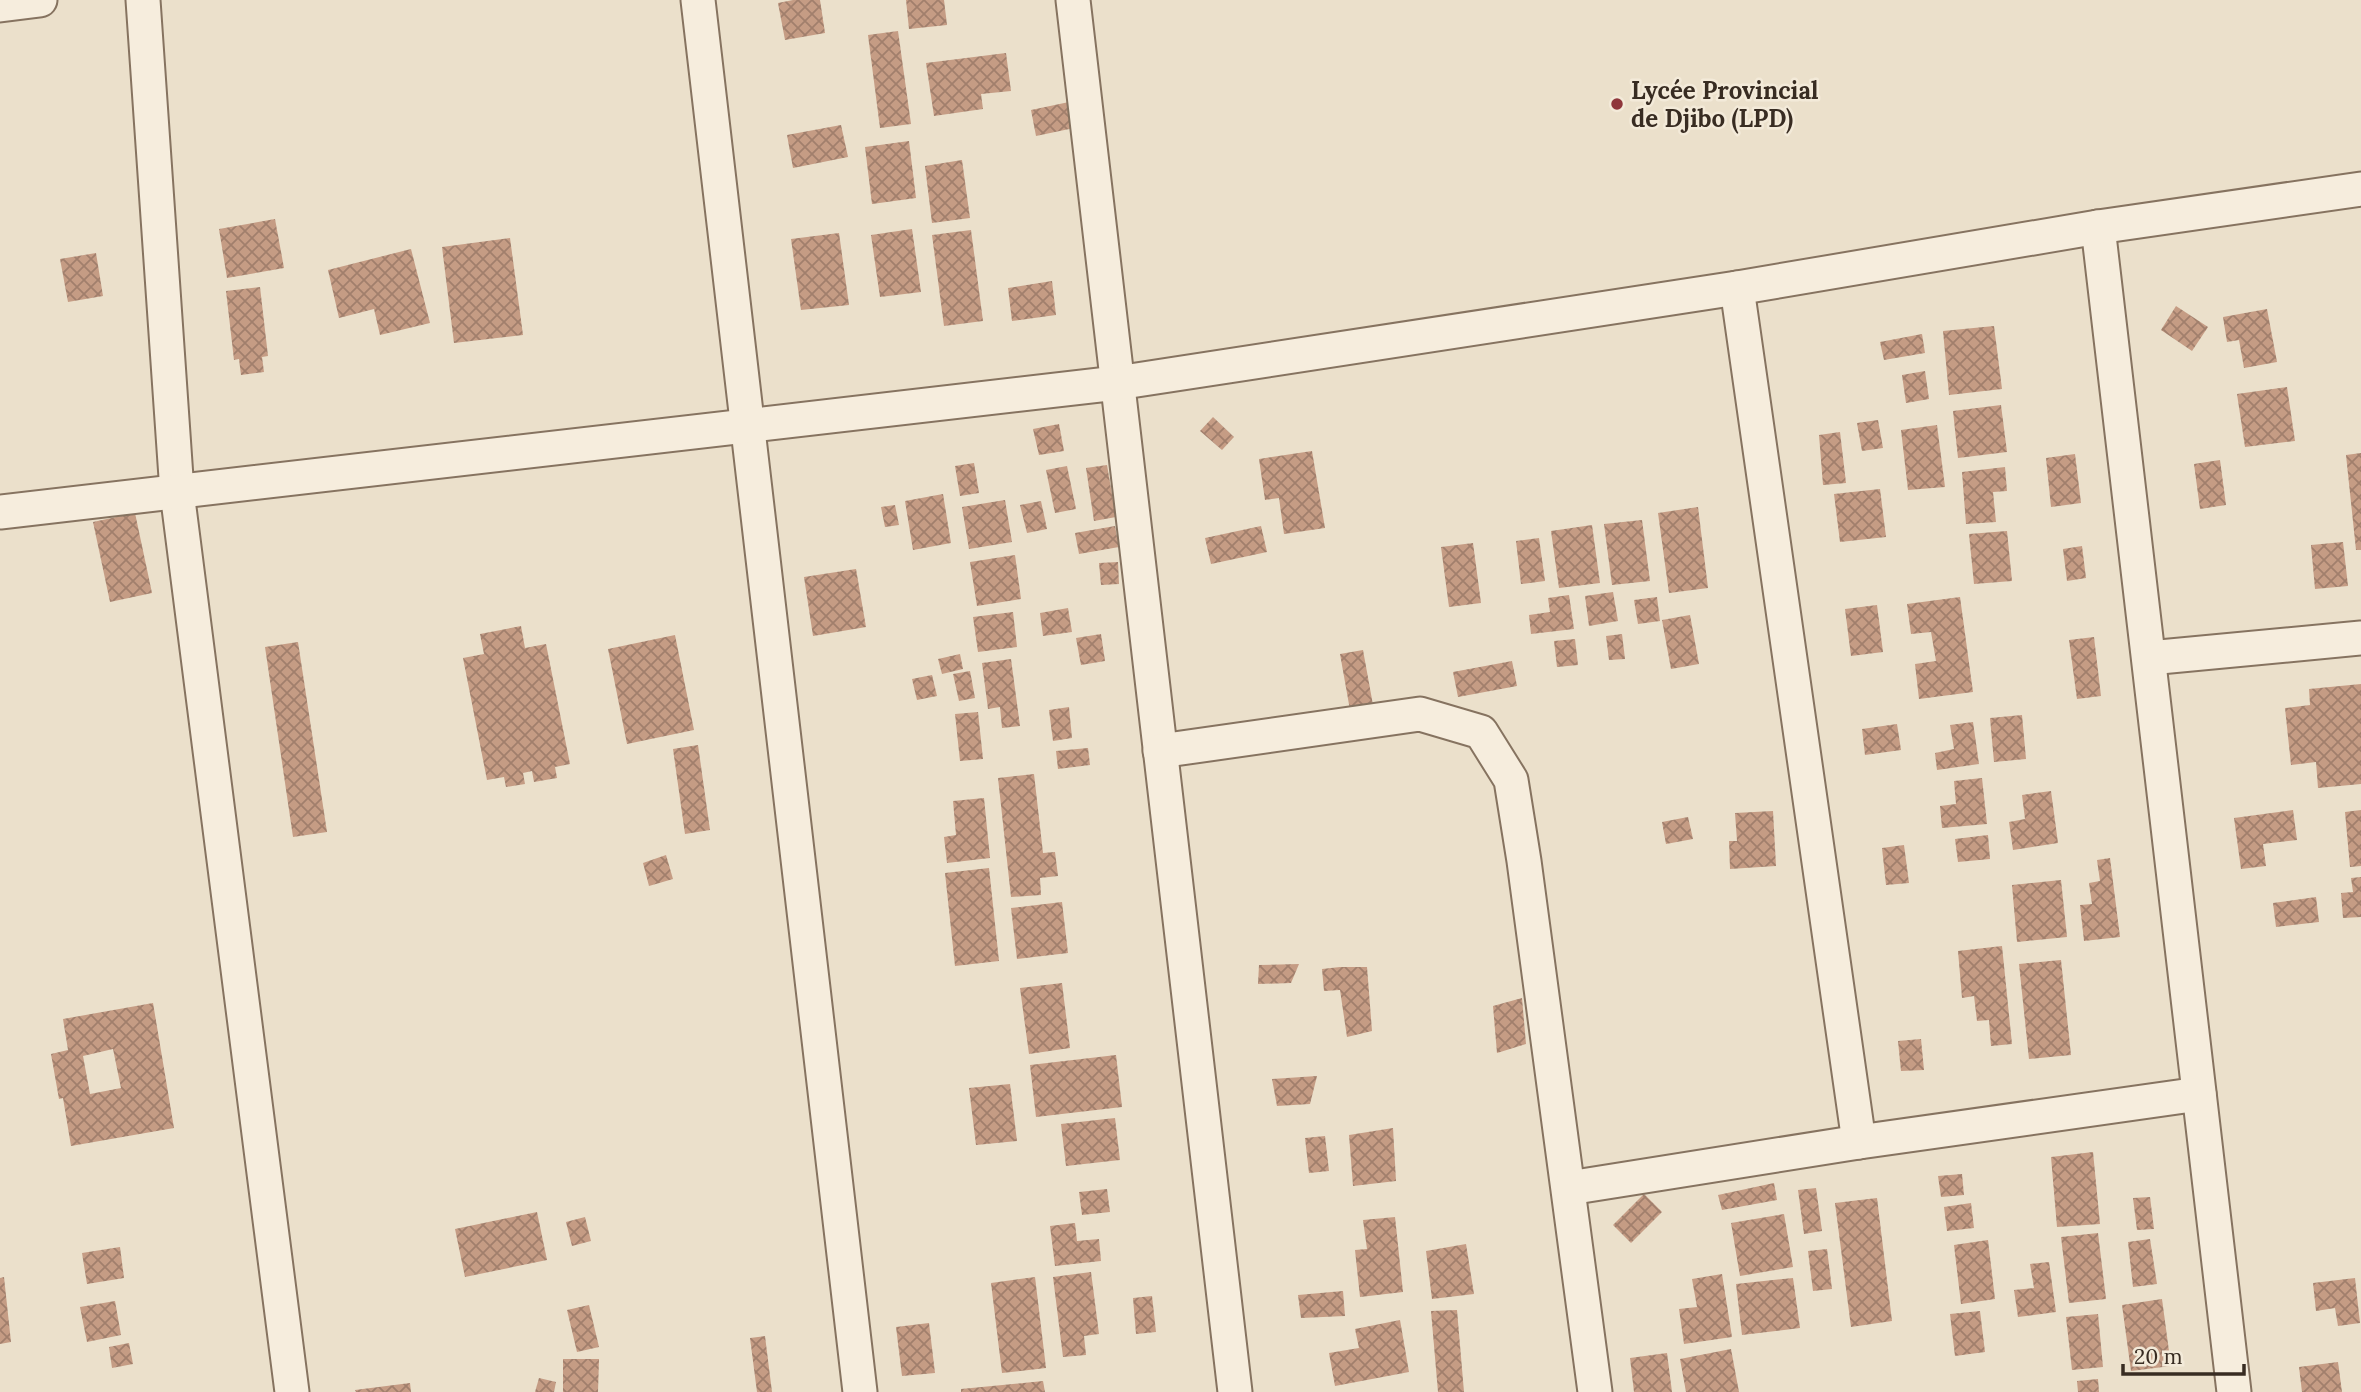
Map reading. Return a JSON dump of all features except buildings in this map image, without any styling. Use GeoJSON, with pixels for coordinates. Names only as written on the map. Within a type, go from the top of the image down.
{"type":"FeatureCollection","features":[{"type":"Feature","properties":{"kind":"street"},"geometry":{"type":"LineString","coordinates":[[0,5],[40,0]]}},
{"type":"Feature","properties":{"kind":"street"},"geometry":{"type":"LineString","coordinates":[[143,0],[177,492],[292,1392]]}},
{"type":"Feature","properties":{"kind":"street"},"geometry":{"type":"LineString","coordinates":[[698,0],[860,1392]]}},
{"type":"Feature","properties":{"kind":"street"},"geometry":{"type":"LineString","coordinates":[[1073,0],[1235,1392]]}},
{"type":"Feature","properties":{"kind":"street"},"geometry":{"type":"LineString","coordinates":[[0,512],[1117,383],[1737,288],[2098,227],[2361,188]]}},
{"type":"Feature","properties":{"kind":"street"},"geometry":{"type":"LineString","coordinates":[[2098,227],[2234,1392]]}},
{"type":"Feature","properties":{"kind":"street"},"geometry":{"type":"LineString","coordinates":[[1737,288],[1859,1142]]}},
{"type":"Feature","properties":{"kind":"street"},"geometry":{"type":"LineString","coordinates":[[2149,658],[2361,638]]}},
{"type":"Feature","properties":{"kind":"street"},"geometry":{"type":"LineString","coordinates":[[1160,751],[1420,713],[1481,732],[1511,780],[1595,1392]]}},
{"type":"Feature","properties":{"kind":"street"},"geometry":{"type":"LineString","coordinates":[[1569,1188],[1859,1142],[2199,1094]]}},
{"type":"Feature","properties":{"kind":"place","name":"Lycée Provincial de Djibo (LPD)"},"geometry":{"type":"Point","coordinates":[1617,104]}}]}
